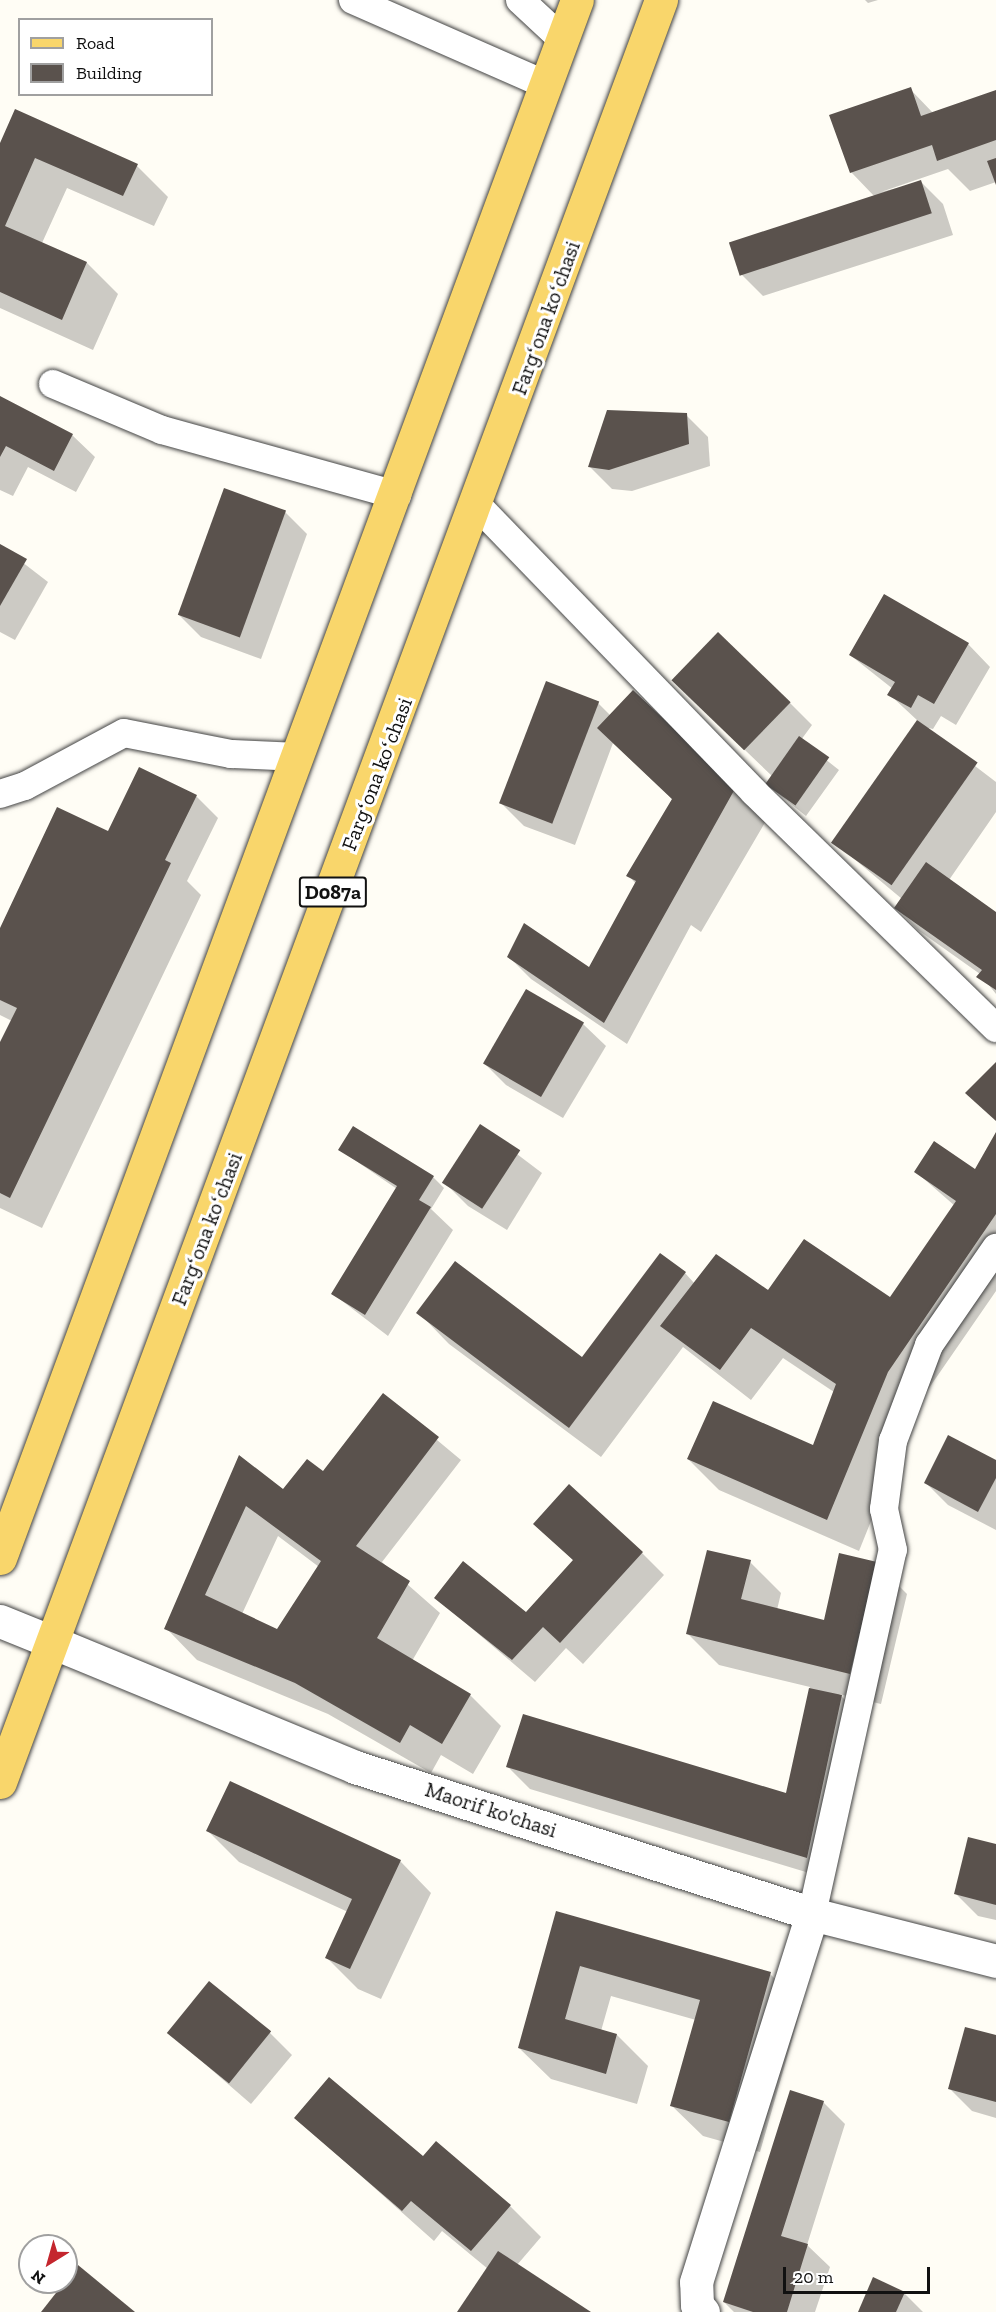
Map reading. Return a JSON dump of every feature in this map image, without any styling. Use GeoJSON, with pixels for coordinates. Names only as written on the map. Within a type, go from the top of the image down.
{"type":"FeatureCollection","features":[{"type":"Feature","properties":{"kind":"main road"},"geometry":{"type":"LineString","coordinates":[[0,1558],[397,495],[577,0]]}},
{"type":"Feature","properties":{"kind":"main road","name":"Fargʻona koʻchasi"},"geometry":{"type":"LineString","coordinates":[[0,1782],[477,505],[661,0]]}},
{"type":"Feature","properties":{"kind":"street","name":"Maorif ko'chasi"},"geometry":{"type":"LineString","coordinates":[[0,1621],[355,1767],[812,1914],[996,1961]]}},
{"type":"Feature","properties":{"kind":"street"},"geometry":{"type":"LineString","coordinates":[[703,2312],[697,2305],[696,2283],[812,1914]]}},
{"type":"Feature","properties":{"kind":"lane"},"geometry":{"type":"LineString","coordinates":[[353,0],[547,85]]}},
{"type":"Feature","properties":{"kind":"lane"},"geometry":{"type":"LineString","coordinates":[[520,0],[563,40]]}},
{"type":"Feature","properties":{"kind":"lane"},"geometry":{"type":"LineString","coordinates":[[53,384],[162,430],[397,495]]}},
{"type":"Feature","properties":{"kind":"lane"},"geometry":{"type":"LineString","coordinates":[[477,505],[754,792],[996,1028]]}},
{"type":"Feature","properties":{"kind":"lane"},"geometry":{"type":"LineString","coordinates":[[0,794],[25,786],[124,733],[231,754],[299,757]]}},
{"type":"Feature","properties":{"kind":"lane"},"geometry":{"type":"LineString","coordinates":[[812,1914],[893,1550],[884,1509],[892,1441],[929,1345],[996,1248]]}},
{"type":"Feature","properties":{"kind":"building"},"geometry":{"type":"Polygon","coordinates":[[[911,87],[921,116],[996,90],[996,140],[937,161],[932,145],[850,173],[829,115],[911,87]]]}},
{"type":"Feature","properties":{"kind":"building"},"geometry":{"type":"Polygon","coordinates":[[[15,109],[138,164],[123,196],[35,158],[5,226],[87,262],[62,320],[0,292],[0,143],[15,109]]]}},
{"type":"Feature","properties":{"kind":"building"},"geometry":{"type":"Polygon","coordinates":[[[996,158],[996,185],[987,161],[996,158]]]}},
{"type":"Feature","properties":{"kind":"building"},"geometry":{"type":"Polygon","coordinates":[[[921,180],[932,213],[740,276],[729,242],[921,180]]]}},
{"type":"Feature","properties":{"kind":"building"},"geometry":{"type":"Polygon","coordinates":[[[0,396],[73,434],[54,471],[6,446],[0,457],[0,396]]]}},
{"type":"Feature","properties":{"kind":"building"},"geometry":{"type":"Polygon","coordinates":[[[607,410],[687,413],[689,444],[609,470],[588,467],[607,410]]]}},
{"type":"Feature","properties":{"kind":"building"},"geometry":{"type":"Polygon","coordinates":[[[224,488],[286,511],[240,637],[178,615],[224,488]]]}},
{"type":"Feature","properties":{"kind":"building"},"geometry":{"type":"Polygon","coordinates":[[[0,544],[27,559],[0,606],[0,544]]]}},
{"type":"Feature","properties":{"kind":"building"},"geometry":{"type":"Polygon","coordinates":[[[884,594],[969,643],[934,704],[918,695],[911,708],[887,695],[895,682],[849,655],[884,594]]]}},
{"type":"Feature","properties":{"kind":"building"},"geometry":{"type":"Polygon","coordinates":[[[718,632],[791,702],[744,750],[671,680],[718,632]]]}},
{"type":"Feature","properties":{"kind":"building"},"geometry":{"type":"Polygon","coordinates":[[[546,681],[599,701],[552,824],[499,803],[546,681]]]}},
{"type":"Feature","properties":{"kind":"building"},"geometry":{"type":"Polygon","coordinates":[[[633,690],[736,787],[604,1023],[507,957],[524,923],[589,967],[636,881],[626,876],[672,799],[597,728],[633,690]]]}},
{"type":"Feature","properties":{"kind":"building"},"geometry":{"type":"Polygon","coordinates":[[[917,720],[978,762],[892,885],[831,843],[917,720]]]}},
{"type":"Feature","properties":{"kind":"building"},"geometry":{"type":"Polygon","coordinates":[[[799,736],[829,757],[795,806],[765,784],[799,736]]]}},
{"type":"Feature","properties":{"kind":"building"},"geometry":{"type":"Polygon","coordinates":[[[139,767],[197,795],[165,860],[171,863],[10,1198],[0,1193],[0,1042],[17,1008],[0,1000],[0,928],[57,807],[108,831],[139,767]]]}},
{"type":"Feature","properties":{"kind":"building"},"geometry":{"type":"Polygon","coordinates":[[[926,862],[996,912],[996,990],[976,977],[982,970],[894,908],[926,862]]]}},
{"type":"Feature","properties":{"kind":"building"},"geometry":{"type":"Polygon","coordinates":[[[526,989],[584,1022],[541,1097],[483,1063],[526,989]]]}},
{"type":"Feature","properties":{"kind":"building"},"geometry":{"type":"Polygon","coordinates":[[[996,1062],[996,1121],[965,1093],[996,1062]]]}},
{"type":"Feature","properties":{"kind":"building"},"geometry":{"type":"Polygon","coordinates":[[[480,1124],[520,1150],[482,1209],[442,1183],[480,1124]]]}},
{"type":"Feature","properties":{"kind":"building"},"geometry":{"type":"Polygon","coordinates":[[[353,1126],[434,1176],[419,1200],[431,1207],[365,1315],[331,1294],[397,1186],[338,1150],[353,1126]]]}},
{"type":"Feature","properties":{"kind":"building"},"geometry":{"type":"Polygon","coordinates":[[[996,1132],[996,1214],[888,1372],[827,1520],[687,1459],[713,1401],[813,1445],[836,1384],[751,1328],[720,1370],[660,1326],[716,1254],[768,1290],[804,1239],[890,1297],[956,1201],[914,1172],[934,1141],[975,1169],[996,1132]]]}},
{"type":"Feature","properties":{"kind":"building"},"geometry":{"type":"Polygon","coordinates":[[[660,1253],[686,1272],[569,1428],[416,1313],[455,1261],[582,1357],[660,1253]]]}},
{"type":"Feature","properties":{"kind":"building"},"geometry":{"type":"Polygon","coordinates":[[[383,1393],[439,1437],[356,1546],[410,1581],[377,1638],[471,1694],[442,1744],[410,1725],[400,1743],[295,1683],[164,1629],[239,1455],[283,1489],[307,1459],[323,1471],[383,1393]],[[246,1506],[205,1595],[277,1629],[321,1561],[246,1506]]]}},
{"type":"Feature","properties":{"kind":"building"},"geometry":{"type":"Polygon","coordinates":[[[948,1435],[996,1460],[996,1478],[978,1512],[924,1483],[948,1435]]]}},
{"type":"Feature","properties":{"kind":"building"},"geometry":{"type":"Polygon","coordinates":[[[569,1484],[643,1552],[560,1643],[543,1627],[512,1660],[434,1598],[463,1561],[526,1612],[573,1560],[533,1524],[569,1484]]]}},
{"type":"Feature","properties":{"kind":"building"},"geometry":{"type":"Polygon","coordinates":[[[707,1550],[751,1560],[741,1599],[824,1620],[839,1553],[877,1562],[850,1674],[686,1634],[707,1550]]]}},
{"type":"Feature","properties":{"kind":"building"},"geometry":{"type":"Polygon","coordinates":[[[809,1688],[842,1695],[807,1858],[506,1767],[523,1714],[786,1793],[809,1688]]]}},
{"type":"Feature","properties":{"kind":"building"},"geometry":{"type":"Polygon","coordinates":[[[230,1781],[401,1860],[350,1969],[325,1958],[352,1899],[206,1831],[230,1781]]]}},
{"type":"Feature","properties":{"kind":"building"},"geometry":{"type":"Polygon","coordinates":[[[968,1837],[996,1844],[996,1905],[954,1894],[968,1837]]]}},
{"type":"Feature","properties":{"kind":"building"},"geometry":{"type":"Polygon","coordinates":[[[556,1911],[771,1972],[729,2122],[670,2106],[700,2000],[580,1966],[565,2019],[617,2034],[606,2074],[518,2048],[556,1911]]]}},
{"type":"Feature","properties":{"kind":"building"},"geometry":{"type":"Polygon","coordinates":[[[209,1981],[271,2031],[229,2083],[167,2033],[209,1981]]]}},
{"type":"Feature","properties":{"kind":"building"},"geometry":{"type":"Polygon","coordinates":[[[965,2027],[996,2035],[996,2102],[948,2089],[965,2027]]]}},
{"type":"Feature","properties":{"kind":"building"},"geometry":{"type":"Polygon","coordinates":[[[329,2077],[423,2156],[436,2141],[511,2205],[471,2251],[411,2201],[402,2211],[294,2118],[329,2077]]]}},
{"type":"Feature","properties":{"kind":"building"},"geometry":{"type":"Polygon","coordinates":[[[790,2090],[824,2101],[781,2236],[808,2244],[787,2312],[753,2312],[723,2302],[790,2090]]]}},
{"type":"Feature","properties":{"kind":"building"},"geometry":{"type":"Polygon","coordinates":[[[498,2251],[591,2312],[457,2312],[498,2251]]]}},
{"type":"Feature","properties":{"kind":"building"},"geometry":{"type":"Polygon","coordinates":[[[78,2265],[135,2312],[41,2312],[55,2294],[78,2294],[78,2265]]]}},
{"type":"Feature","properties":{"kind":"building"},"geometry":{"type":"Polygon","coordinates":[[[873,2277],[905,2292],[896,2312],[858,2312],[873,2277]]]}}]}
